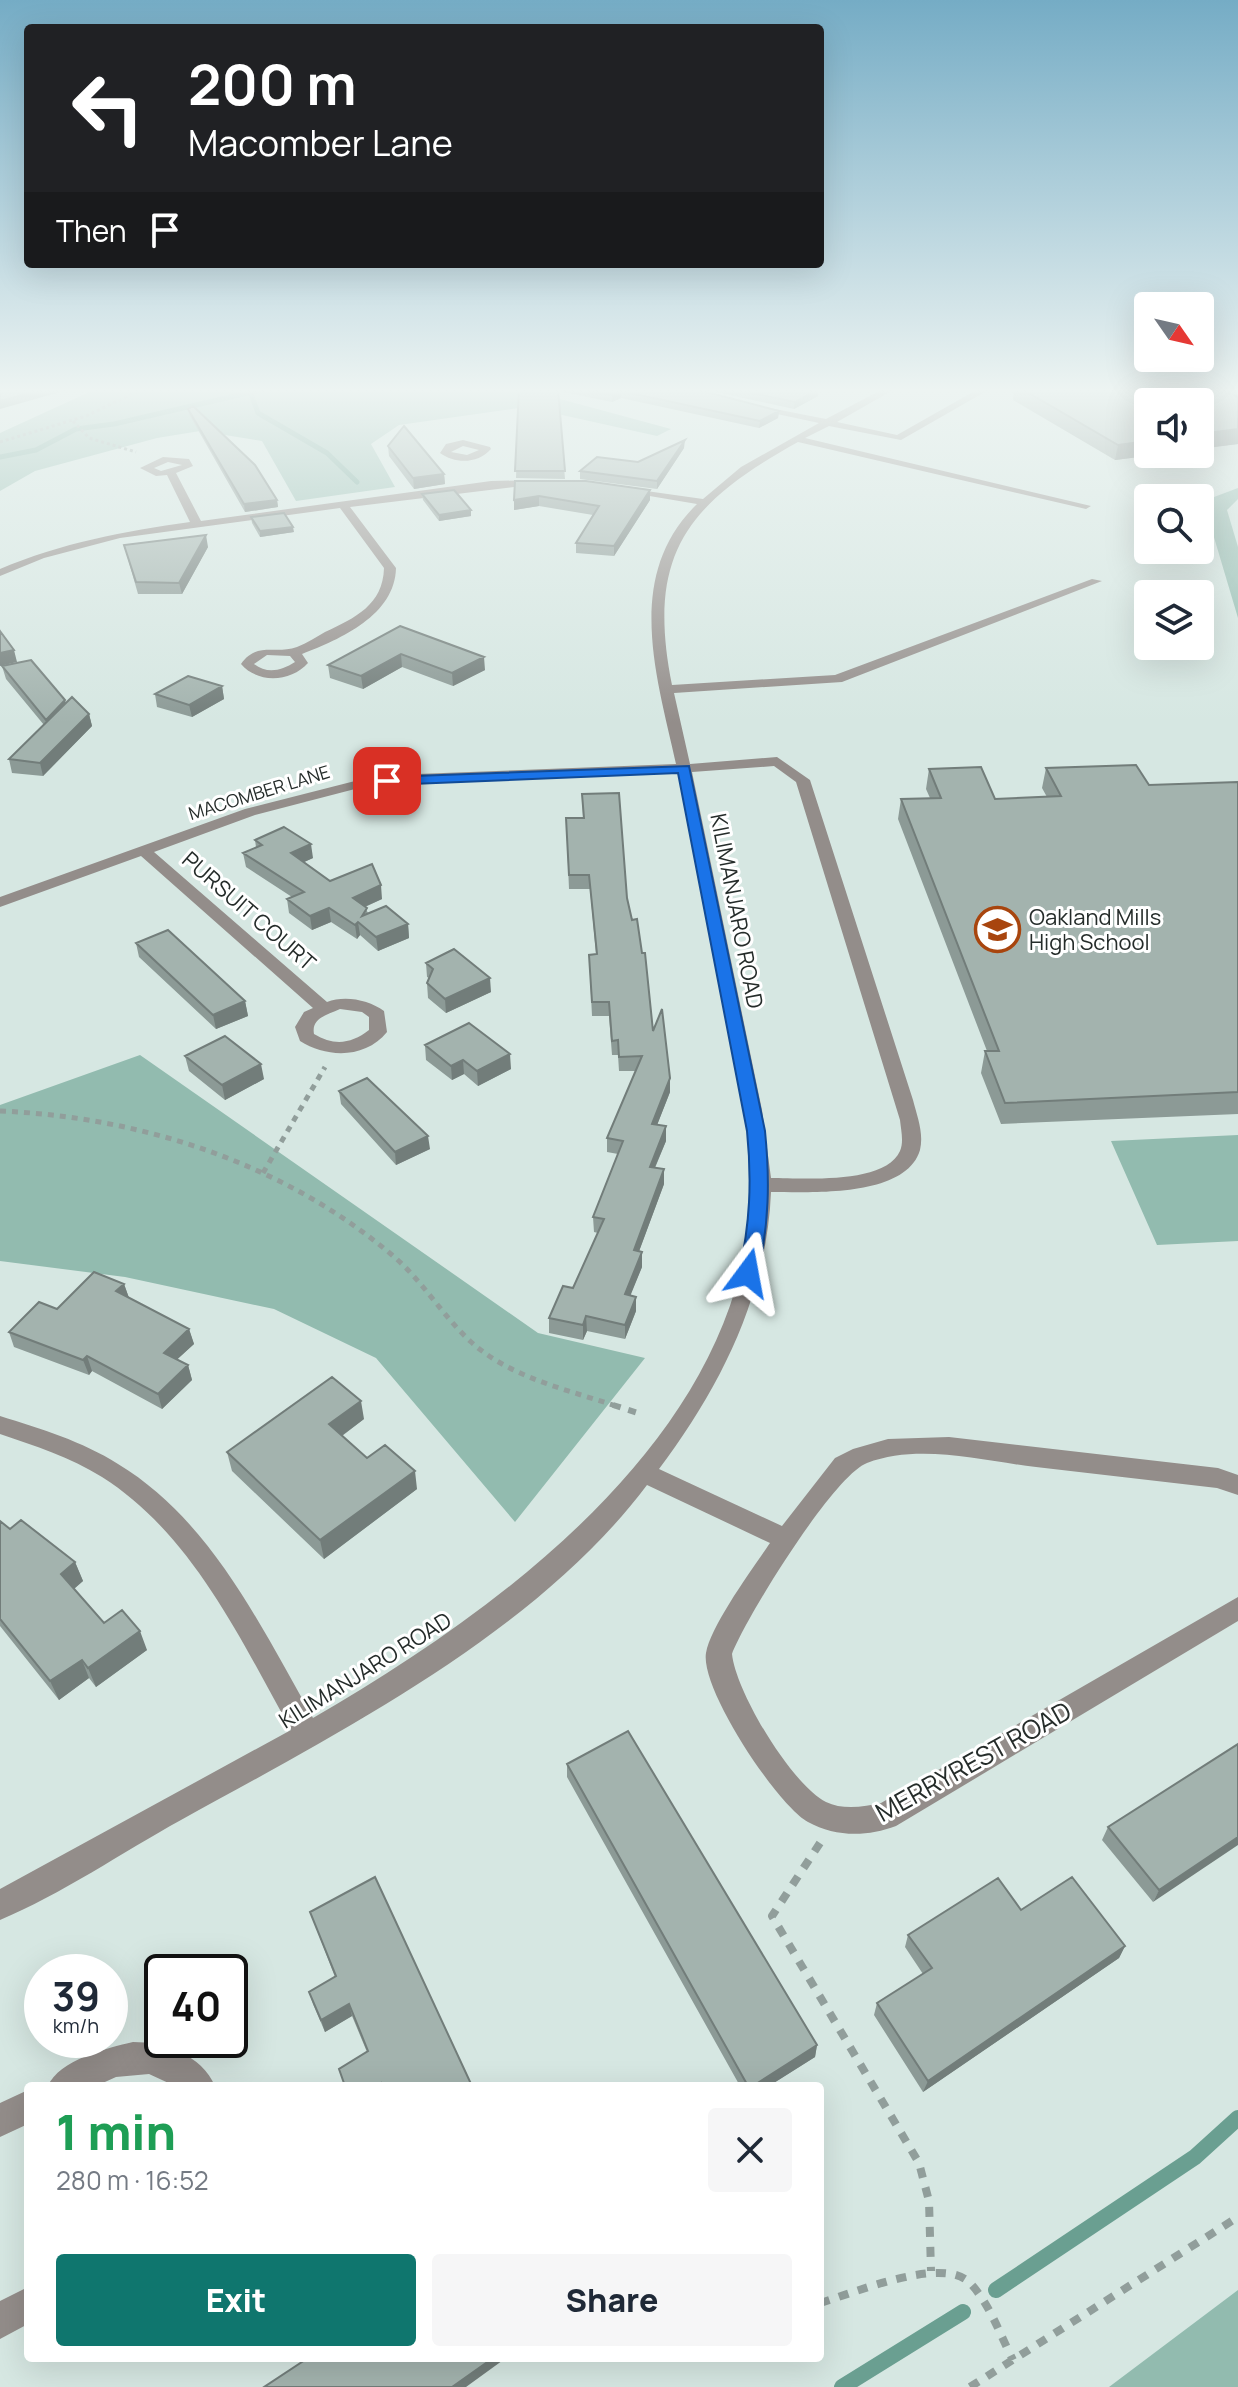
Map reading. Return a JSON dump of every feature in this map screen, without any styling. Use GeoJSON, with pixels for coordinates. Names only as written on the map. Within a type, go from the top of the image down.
{"type":"FeatureCollection","features":[{"type":"Feature","properties":{"kind":"street"},"geometry":{"type":"LineString","coordinates":[[185,500],[197,524]]}},
{"type":"Feature","properties":{"kind":"street"},"geometry":{"type":"LineString","coordinates":[[0,573],[40,556],[93,542],[357,500]]}},
{"type":"Feature","properties":{"kind":"street"},"geometry":{"type":"LineString","coordinates":[[693,500],[704,502]]}},
{"type":"Feature","properties":{"kind":"street"},"geometry":{"type":"LineString","coordinates":[[1062,500],[1086,506]]}},
{"type":"Feature","properties":{"kind":"street","name":"KILIMANJARO ROAD"},"geometry":{"type":"LineString","coordinates":[[0,1905],[308,1735],[432,1662],[527,1592],[575,1547],[644,1473],[698,1392],[727,1335],[758,1231],[761,1185],[751,1103],[667,689],[656,602],[659,576],[677,536],[704,502]]}},
{"type":"Feature","properties":{"kind":"street"},"geometry":{"type":"LineString","coordinates":[[294,652],[371,612],[389,590],[390,568],[342,504]]}},
{"type":"Feature","properties":{"kind":"street"},"geometry":{"type":"LineString","coordinates":[[667,689],[788,684],[848,676],[1096,581]]}},
{"type":"Feature","properties":{"kind":"street","name":"MACOMBER LANE"},"geometry":{"type":"LineString","coordinates":[[0,902],[250,812],[355,785],[428,778],[684,769],[777,761],[803,780],[904,1100],[912,1135],[908,1154],[897,1168],[874,1178],[842,1184],[761,1185]]}},
{"type":"Feature","properties":{"kind":"street","name":"PURSUIT COURT"},"geometry":{"type":"LineString","coordinates":[[143,850],[323,1008]]}},
{"type":"Feature","properties":{"kind":"street"},"geometry":{"type":"LineString","coordinates":[[355,1004],[378,1015],[378,1032],[369,1041],[337,1049],[318,1046],[306,1037],[304,1027],[310,1016],[323,1008],[355,1004]]}},
{"type":"Feature","properties":{"kind":"street"},"geometry":{"type":"LineString","coordinates":[[0,1425],[56,1442],[92,1461],[168,1515],[222,1583],[308,1735]]}},
{"type":"Feature","properties":{"kind":"street","name":"MERRYREST ROAD"},"geometry":{"type":"LineString","coordinates":[[1238,1485],[1218,1478],[930,1445],[866,1453],[841,1467],[725,1634],[718,1656],[721,1677],[730,1698],[795,1794],[815,1811],[862,1822],[886,1816],[1238,1608]]}},
{"type":"Feature","properties":{"kind":"street"},"geometry":{"type":"LineString","coordinates":[[644,1473],[788,1540]]}},
{"type":"Feature","properties":{"kind":"street"},"geometry":{"type":"LineString","coordinates":[[71,2082],[111,2060],[149,2058],[180,2065],[195,2082]]}},
{"type":"Feature","properties":{"kind":"street"},"geometry":{"type":"LineString","coordinates":[[0,2121],[24,2108]]}},
{"type":"Feature","properties":{"kind":"street"},"geometry":{"type":"LineString","coordinates":[[0,2321],[24,2306]]}},
{"type":"Feature","properties":{"kind":"path"},"geometry":{"type":"LineString","coordinates":[[263,1173],[337,1049]]}},
{"type":"Feature","properties":{"kind":"path"},"geometry":{"type":"LineString","coordinates":[[0,1111],[37,1111],[118,1124],[263,1173],[353,1223],[396,1258],[468,1339],[499,1362],[638,1413]]}},
{"type":"Feature","properties":{"kind":"path"},"geometry":{"type":"LineString","coordinates":[[836,1818],[772,1916],[919,2163],[929,2201],[931,2271]]}},
{"type":"Feature","properties":{"kind":"path"},"geometry":{"type":"LineString","coordinates":[[970,2387],[1238,2217]]}},
{"type":"Feature","properties":{"kind":"path"},"geometry":{"type":"LineString","coordinates":[[824,2302],[931,2271],[963,2277],[976,2291],[1013,2360]]}},
{"type":"Feature","properties":{"kind":"green space"},"geometry":{"type":"Polygon","coordinates":[[[1214,500],[1237,500],[1227,510],[1238,547],[1238,618],[1214,537],[1214,500]]]}},
{"type":"Feature","properties":{"kind":"green space"},"geometry":{"type":"Polygon","coordinates":[[[140,1055],[538,1333],[645,1358],[515,1522],[376,1358],[274,1309],[125,1277],[0,1261],[0,1105],[140,1055]]]}},
{"type":"Feature","properties":{"kind":"green space"},"geometry":{"type":"Polygon","coordinates":[[[1238,1135],[1238,1241],[1157,1245],[1111,1141],[1238,1135]]]}},
{"type":"Feature","properties":{"kind":"green space"},"geometry":{"type":"Polygon","coordinates":[[[1238,2290],[1238,2387],[1109,2387],[1238,2290]]]}},
{"type":"Feature","properties":{"kind":"building"},"geometry":{"type":"Polygon","coordinates":[[[242,500],[274,500],[244,504],[242,500]]]}},
{"type":"Feature","properties":{"kind":"building"},"geometry":{"type":"Polygon","coordinates":[[[427,500],[463,500],[471,510],[439,515],[427,500]]]}},
{"type":"Feature","properties":{"kind":"building"},"geometry":{"type":"Polygon","coordinates":[[[565,500],[643,500],[614,546],[576,543],[599,506],[565,500]]]}},
{"type":"Feature","properties":{"kind":"building"},"geometry":{"type":"Polygon","coordinates":[[[284,513],[293,527],[260,531],[251,517],[284,513]]]}},
{"type":"Feature","properties":{"kind":"building"},"geometry":{"type":"Polygon","coordinates":[[[206,535],[179,583],[136,582],[124,545],[206,535]]]}},
{"type":"Feature","properties":{"kind":"building"},"geometry":{"type":"Polygon","coordinates":[[[400,626],[484,657],[452,673],[401,654],[361,676],[328,665],[400,626]]]}},
{"type":"Feature","properties":{"kind":"building"},"geometry":{"type":"Polygon","coordinates":[[[0,631],[14,650],[0,653],[0,631]]]}},
{"type":"Feature","properties":{"kind":"building"},"geometry":{"type":"Polygon","coordinates":[[[31,660],[65,700],[46,720],[2,666],[31,660]]]}},
{"type":"Feature","properties":{"kind":"building"},"geometry":{"type":"Polygon","coordinates":[[[188,676],[222,686],[189,705],[155,694],[188,676]]]}},
{"type":"Feature","properties":{"kind":"building"},"geometry":{"type":"Polygon","coordinates":[[[72,697],[89,714],[40,763],[9,759],[72,697]]]}},
{"type":"Feature","properties":{"kind":"building","name":"Oakland Mills High School"},"geometry":{"type":"Polygon","coordinates":[[[1136,765],[1149,785],[1238,782],[1238,1092],[1005,1103],[985,1051],[999,1051],[901,799],[941,798],[929,769],[981,767],[995,799],[1061,796],[1046,768],[1136,765]]]}},
{"type":"Feature","properties":{"kind":"building"},"geometry":{"type":"Polygon","coordinates":[[[619,793],[627,898],[632,920],[637,919],[642,953],[645,953],[653,1031],[662,1009],[670,1078],[652,1124],[666,1126],[650,1167],[664,1169],[634,1250],[642,1252],[625,1294],[636,1297],[625,1325],[586,1316],[583,1325],[549,1318],[563,1286],[573,1288],[604,1219],[593,1217],[623,1141],[607,1138],[642,1056],[619,1057],[618,1040],[612,1041],[609,1002],[592,1002],[589,955],[597,954],[589,875],[569,875],[566,818],[584,818],[582,794],[619,793]]]}},
{"type":"Feature","properties":{"kind":"building"},"geometry":{"type":"Polygon","coordinates":[[[284,827],[311,844],[291,853],[330,881],[372,864],[381,885],[353,898],[367,908],[362,916],[386,906],[408,924],[376,937],[358,922],[355,925],[329,908],[310,916],[287,899],[304,892],[243,853],[262,845],[255,840],[284,827]]]}},
{"type":"Feature","properties":{"kind":"building"},"geometry":{"type":"Polygon","coordinates":[[[168,930],[245,1001],[213,1015],[136,943],[168,930]]]}},
{"type":"Feature","properties":{"kind":"building"},"geometry":{"type":"Polygon","coordinates":[[[454,949],[490,978],[445,999],[427,983],[433,969],[426,963],[454,949]]]}},
{"type":"Feature","properties":{"kind":"building"},"geometry":{"type":"Polygon","coordinates":[[[469,1023],[510,1054],[477,1071],[463,1060],[451,1066],[425,1045],[469,1023]]]}},
{"type":"Feature","properties":{"kind":"building"},"geometry":{"type":"Polygon","coordinates":[[[225,1036],[261,1064],[222,1085],[185,1056],[225,1036]]]}},
{"type":"Feature","properties":{"kind":"building"},"geometry":{"type":"Polygon","coordinates":[[[367,1078],[428,1136],[395,1152],[339,1091],[367,1078]]]}},
{"type":"Feature","properties":{"kind":"building"},"geometry":{"type":"Polygon","coordinates":[[[94,1272],[124,1284],[116,1291],[189,1329],[164,1353],[188,1365],[158,1394],[87,1356],[83,1360],[9,1332],[39,1302],[57,1309],[94,1272]]]}},
{"type":"Feature","properties":{"kind":"building"},"geometry":{"type":"Polygon","coordinates":[[[332,1377],[361,1401],[329,1424],[367,1458],[385,1445],[415,1471],[320,1540],[227,1452],[332,1377]]]}},
{"type":"Feature","properties":{"kind":"building"},"geometry":{"type":"Polygon","coordinates":[[[21,1520],[75,1562],[61,1574],[104,1623],[122,1610],[140,1631],[88,1668],[82,1660],[50,1681],[0,1619],[0,1521],[10,1529],[21,1520]]]}},
{"type":"Feature","properties":{"kind":"building"},"geometry":{"type":"Polygon","coordinates":[[[628,1731],[817,2045],[759,2082],[746,2082],[567,1764],[628,1731]]]}},
{"type":"Feature","properties":{"kind":"building"},"geometry":{"type":"Polygon","coordinates":[[[1238,1744],[1238,1837],[1159,1890],[1108,1827],[1238,1744]]]}},
{"type":"Feature","properties":{"kind":"building"},"geometry":{"type":"Polygon","coordinates":[[[375,1877],[470,2082],[344,2082],[339,2069],[368,2051],[349,2004],[321,2020],[309,1992],[336,1976],[310,1912],[375,1877]]]}},
{"type":"Feature","properties":{"kind":"building"},"geometry":{"type":"Polygon","coordinates":[[[1072,1877],[1125,1946],[928,2081],[877,2003],[932,1968],[908,1935],[998,1878],[1021,1910],[1072,1877]]]}},
{"type":"Feature","properties":{"kind":"building"},"geometry":{"type":"Polygon","coordinates":[[[302,2362],[487,2362],[452,2387],[264,2387],[302,2362]]]}},
{"type":"Feature","properties":{"kind":"waterway"},"geometry":{"type":"LineString","coordinates":[[996,2290],[1195,2157],[1238,2118]]}},
{"type":"Feature","properties":{"kind":"waterway"},"geometry":{"type":"LineString","coordinates":[[842,2387],[963,2312]]}},
{"type":"Feature","properties":{"kind":"place","name":"Oakland Mills High School"},"geometry":{"type":"Point","coordinates":[998,930]}},
{"type":"Feature","properties":{"kind":"route"},"geometry":{"type":"LineString","coordinates":[[387,781],[684,769],[756,1131],[761,1185],[758,1231],[748,1273]]}}]}
